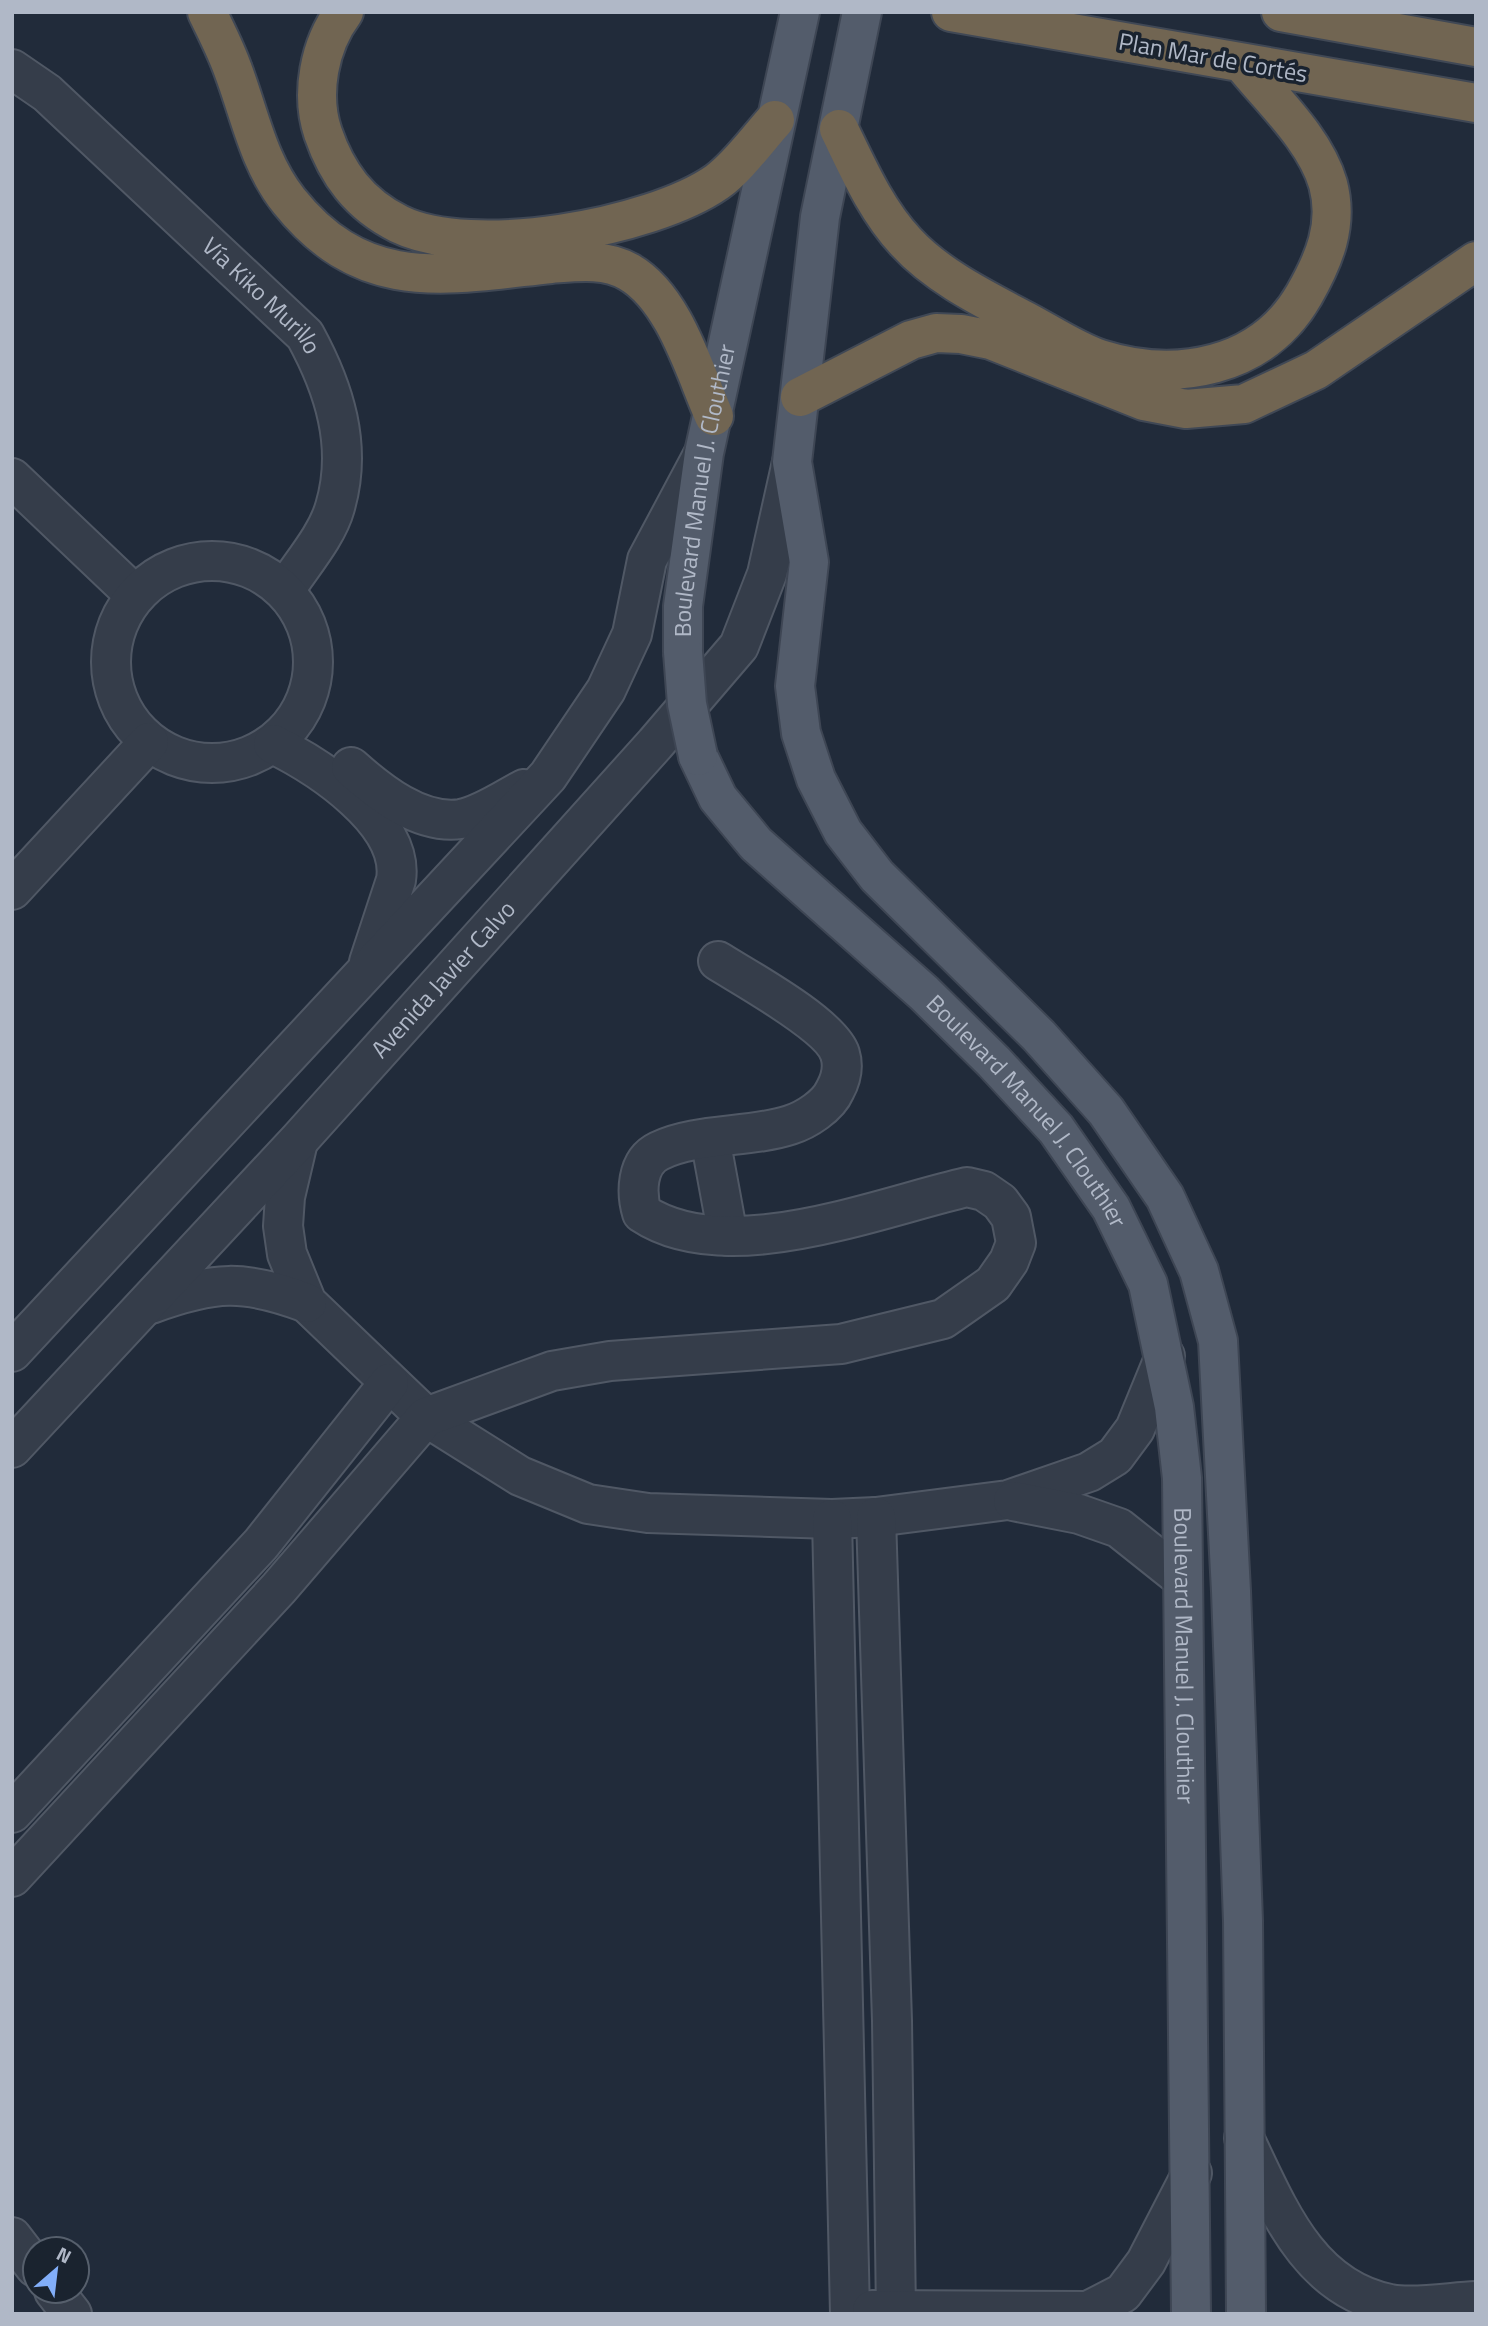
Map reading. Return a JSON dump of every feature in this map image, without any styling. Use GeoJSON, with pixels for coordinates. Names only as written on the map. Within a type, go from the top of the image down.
{"type":"FeatureCollection","features":[{"type":"Feature","properties":{"kind":"highway"},"geometry":{"type":"LineString","coordinates":[[207,12],[233,70],[251,129],[267,165],[288,200],[335,245],[362,260],[399,273],[437,276],[585,261],[612,264],[631,272],[674,322],[714,415]]}},
{"type":"Feature","properties":{"kind":"highway"},"geometry":{"type":"LineString","coordinates":[[344,12],[336,24],[320,67],[317,89],[318,119],[329,150],[346,183],[377,212],[401,225],[428,234],[475,239],[508,238],[571,232],[624,220],[679,201],[717,181],[775,120]]}},
{"type":"Feature","properties":{"kind":"highway","name":"Plan Mar de Cortés"},"geometry":{"type":"LineString","coordinates":[[951,12],[1476,103]]}},
{"type":"Feature","properties":{"kind":"highway"},"geometry":{"type":"LineString","coordinates":[[1281,12],[1476,47]]}},
{"type":"Feature","properties":{"kind":"highway"},"geometry":{"type":"LineString","coordinates":[[839,129],[868,188],[906,243],[949,277],[1002,309],[1098,358],[1135,368],[1166,371],[1220,364],[1262,342],[1283,324],[1321,266],[1332,224],[1327,183],[1311,149],[1243,64]]}},
{"type":"Feature","properties":{"kind":"highway"},"geometry":{"type":"LineString","coordinates":[[800,397],[911,340],[936,333],[961,334],[991,340],[1144,401],[1186,409],[1244,404],[1316,370],[1476,261]]}},
{"type":"Feature","properties":{"kind":"main road","name":"Boulevard Manuel J. Clouthier"},"geometry":{"type":"LineString","coordinates":[[862,12],[820,217],[792,462],[809,562],[795,685],[801,733],[816,779],[843,832],[877,876],[1039,1036],[1106,1111],[1165,1196],[1199,1271],[1218,1341],[1237,1752],[1243,1921],[1246,2314]]}},
{"type":"Feature","properties":{"kind":"main road","name":"Boulevard Manuel J. Clouthier"},"geometry":{"type":"LineString","coordinates":[[797,30],[775,120],[704,453],[683,606],[687,704],[698,756],[719,799],[756,844],[924,993],[1056,1129],[1111,1208],[1143,1273],[1165,1356],[1182,1478],[1192,2173],[1191,2314]]}},
{"type":"Feature","properties":{"kind":"street","name":"Vía Kiko Murillo"},"geometry":{"type":"LineString","coordinates":[[12,69],[47,93],[305,335],[326,374],[341,422],[340,477],[335,508],[285,590]]}},
{"type":"Feature","properties":{"kind":"street"},"geometry":{"type":"LineString","coordinates":[[12,1352],[548,776],[606,690],[632,634],[647,560],[704,453]]}},
{"type":"Feature","properties":{"kind":"street","name":"Avenida Javier Calvo"},"geometry":{"type":"LineString","coordinates":[[12,1448],[299,1140],[655,744],[739,646],[767,574],[792,462]]}},
{"type":"Feature","properties":{"kind":"street"},"geometry":{"type":"LineString","coordinates":[[12,478],[135,594]]}},
{"type":"Feature","properties":{"kind":"street"},"geometry":{"type":"LineString","coordinates":[[226,561],[258,571],[285,590],[301,613],[312,639],[314,666],[309,694],[285,731],[244,759],[211,764],[178,758],[149,742],[127,718],[113,687],[110,654],[118,623],[135,594],[161,574],[193,562],[226,561]]}},
{"type":"Feature","properties":{"kind":"street"},"geometry":{"type":"LineString","coordinates":[[285,731],[421,814],[460,819],[548,776]]}},
{"type":"Feature","properties":{"kind":"street"},"geometry":{"type":"LineString","coordinates":[[285,731],[302,758],[362,806],[394,851],[398,866],[396,880],[365,975]]}},
{"type":"Feature","properties":{"kind":"street"},"geometry":{"type":"LineString","coordinates":[[12,890],[149,742]]}},
{"type":"Feature","properties":{"kind":"street"},"geometry":{"type":"LineString","coordinates":[[12,1877],[279,1588],[425,1418],[552,1371],[610,1361],[841,1344],[943,1319],[993,1284],[1009,1261],[1016,1243],[1011,1217],[1000,1202],[984,1191],[967,1187],[819,1227],[728,1236],[662,1227],[642,1213],[637,1198],[639,1180],[647,1163],[657,1151],[710,1138],[791,1125],[816,1111],[832,1097],[841,1077],[840,1054],[829,1037],[796,1010],[718,961]]}},
{"type":"Feature","properties":{"kind":"street"},"geometry":{"type":"LineString","coordinates":[[710,1138],[728,1236]]}},
{"type":"Feature","properties":{"kind":"street"},"geometry":{"type":"LineString","coordinates":[[299,1140],[285,1197],[283,1226],[287,1254],[307,1303],[425,1418],[520,1476],[588,1504],[648,1513],[832,1519],[876,1517],[1008,1500],[1089,1472],[1115,1456],[1135,1429],[1165,1356]]}},
{"type":"Feature","properties":{"kind":"street"},"geometry":{"type":"LineString","coordinates":[[148,1305],[197,1287],[236,1284],[275,1291],[307,1303]]}},
{"type":"Feature","properties":{"kind":"street"},"geometry":{"type":"LineString","coordinates":[[12,1813],[261,1544],[389,1383]]}},
{"type":"Feature","properties":{"kind":"street"},"geometry":{"type":"LineString","coordinates":[[1008,1500],[1079,1514],[1119,1528],[1183,1579]]}},
{"type":"Feature","properties":{"kind":"street"},"geometry":{"type":"LineString","coordinates":[[876,1517],[892,2021],[896,2312]]}},
{"type":"Feature","properties":{"kind":"street"},"geometry":{"type":"LineString","coordinates":[[832,1519],[847,2312],[1088,2311],[1123,2293],[1146,2262],[1192,2173]]}},
{"type":"Feature","properties":{"kind":"street"},"geometry":{"type":"LineString","coordinates":[[1244,2138],[1285,2224],[1312,2262],[1346,2289],[1391,2305],[1476,2301]]}}]}
